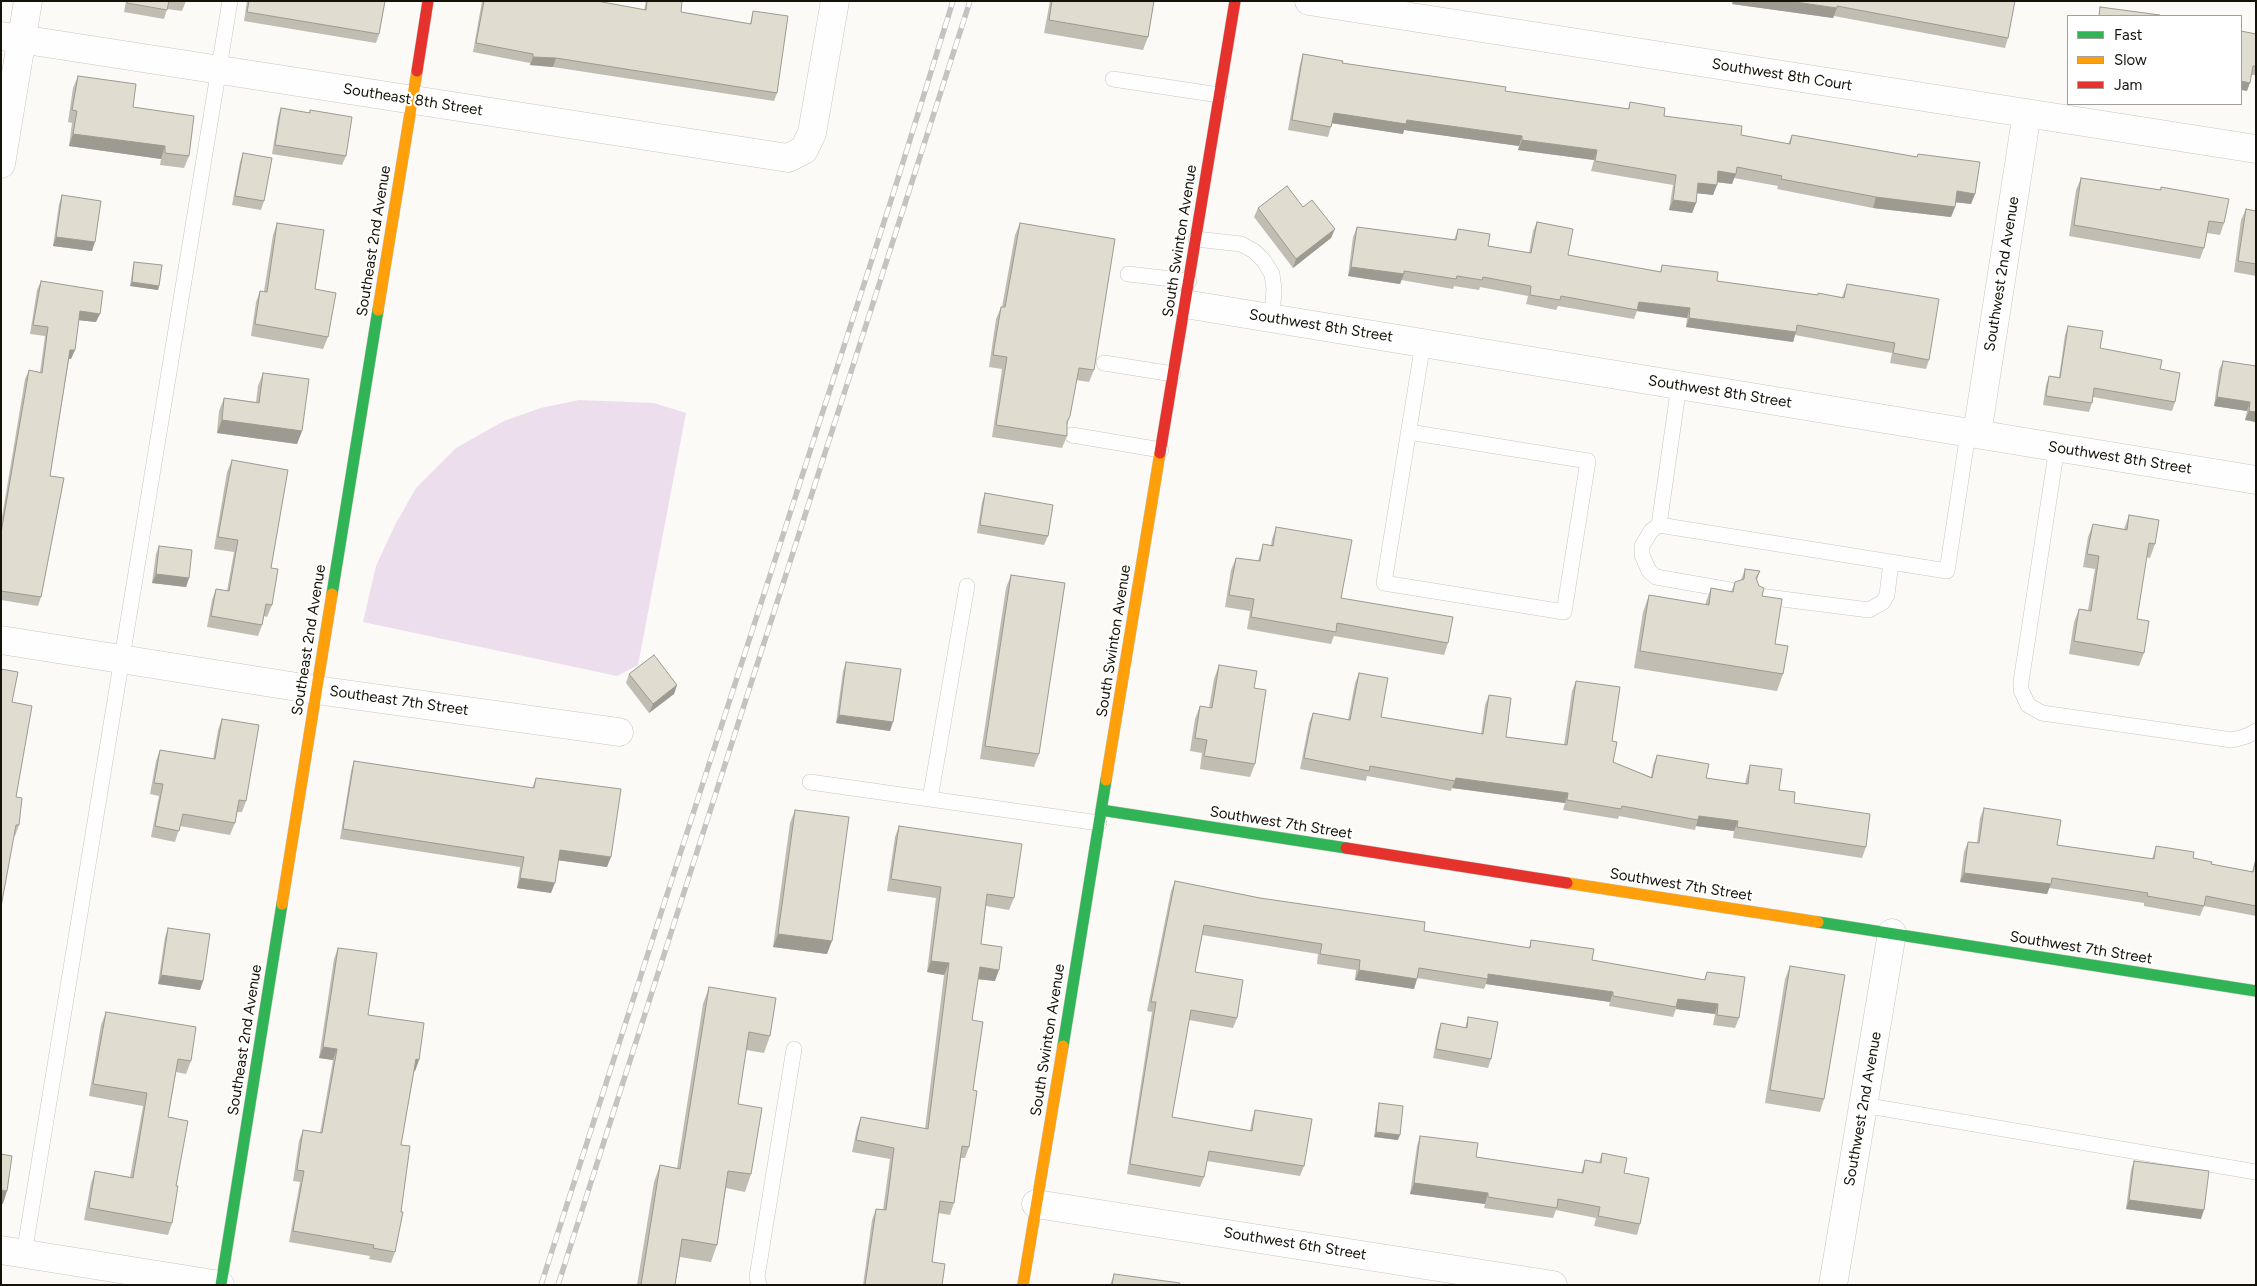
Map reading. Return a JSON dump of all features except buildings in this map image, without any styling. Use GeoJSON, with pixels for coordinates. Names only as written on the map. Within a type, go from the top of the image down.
{"type":"FeatureCollection","features":[{"type":"Feature","properties":{"kind":"street"},"geometry":{"type":"LineString","coordinates":[[1,164],[12,38],[28,1]]}},
{"type":"Feature","properties":{"kind":"street","name":"Southeast 2nd Avenue"},"geometry":{"type":"LineString","coordinates":[[221,1285],[428,1]]}},
{"type":"Feature","properties":{"kind":"street","name":"Southeast 8th Street"},"geometry":{"type":"LineString","coordinates":[[12,38],[788,158],[804,150],[812,133],[835,1]]}},
{"type":"Feature","properties":{"kind":"street","name":"South Swinton Avenue"},"geometry":{"type":"LineString","coordinates":[[1023,1285],[1235,1]]}},
{"type":"Feature","properties":{"kind":"street","name":"Southwest 8th Court"},"geometry":{"type":"LineString","coordinates":[[1309,1],[2256,149]]}},
{"type":"Feature","properties":{"kind":"street","name":"Southwest 2nd Avenue"},"geometry":{"type":"LineString","coordinates":[[1973,433],[2027,113]]}},
{"type":"Feature","properties":{"kind":"street","name":"Southwest 8th Street"},"geometry":{"type":"LineString","coordinates":[[1187,293],[1267,317],[2256,480]]}},
{"type":"Feature","properties":{"kind":"street","name":"Southeast 7th Street"},"geometry":{"type":"LineString","coordinates":[[1,640],[316,690],[619,732]]}},
{"type":"Feature","properties":{"kind":"street","name":"Southwest 7th Street"},"geometry":{"type":"LineString","coordinates":[[1100,816],[1892,933],[2256,991]]}},
{"type":"Feature","properties":{"kind":"street","name":"Southwest 2nd Avenue"},"geometry":{"type":"LineString","coordinates":[[1833,1285],[1892,933]]}},
{"type":"Feature","properties":{"kind":"street","name":"Southwest 6th Street"},"geometry":{"type":"LineString","coordinates":[[1036,1204],[1553,1285]]}},
{"type":"Feature","properties":{"kind":"street"},"geometry":{"type":"LineString","coordinates":[[13,1252],[221,1285]]}},
{"type":"Feature","properties":{"kind":"lane"},"geometry":{"type":"LineString","coordinates":[[13,1252],[122,659],[230,1]]}},
{"type":"Feature","properties":{"kind":"lane"},"geometry":{"type":"LineString","coordinates":[[1113,79],[1219,95]]}},
{"type":"Feature","properties":{"kind":"lane"},"geometry":{"type":"LineString","coordinates":[[1196,239],[1241,244],[1254,251],[1264,261],[1272,274],[1274,289],[1273,304],[1267,317]]}},
{"type":"Feature","properties":{"kind":"lane"},"geometry":{"type":"LineString","coordinates":[[1128,274],[1187,293]]}},
{"type":"Feature","properties":{"kind":"lane"},"geometry":{"type":"LineString","coordinates":[[1409,432],[1588,461],[1564,612],[1384,583],[1423,343]]}},
{"type":"Feature","properties":{"kind":"lane"},"geometry":{"type":"LineString","coordinates":[[1104,364],[1173,374]]}},
{"type":"Feature","properties":{"kind":"lane"},"geometry":{"type":"LineString","coordinates":[[1679,385],[1658,526],[1646,538],[1642,546],[1642,555],[1648,571],[1656,577],[1730,590]]}},
{"type":"Feature","properties":{"kind":"lane"},"geometry":{"type":"LineString","coordinates":[[1658,526],[1947,571],[1973,433]]}},
{"type":"Feature","properties":{"kind":"lane"},"geometry":{"type":"LineString","coordinates":[[1072,435],[1161,450]]}},
{"type":"Feature","properties":{"kind":"lane"},"geometry":{"type":"LineString","coordinates":[[2057,447],[2021,682],[2021,690],[2028,705],[2042,713],[2232,740],[2247,736],[2256,731]]}},
{"type":"Feature","properties":{"kind":"lane"},"geometry":{"type":"LineString","coordinates":[[1759,596],[1869,610],[1883,602],[1887,595],[1891,562]]}},
{"type":"Feature","properties":{"kind":"lane"},"geometry":{"type":"LineString","coordinates":[[930,799],[967,586]]}},
{"type":"Feature","properties":{"kind":"lane"},"geometry":{"type":"LineString","coordinates":[[810,782],[930,799],[1100,816]]}},
{"type":"Feature","properties":{"kind":"lane"},"geometry":{"type":"LineString","coordinates":[[759,1285],[757,1276],[794,1049]]}},
{"type":"Feature","properties":{"kind":"lane"},"geometry":{"type":"LineString","coordinates":[[1863,1105],[2256,1172]]}},
{"type":"Feature","properties":{"kind":"shaded area"},"geometry":{"type":"Polygon","coordinates":[[[579,400],[654,403],[686,413],[638,665],[617,676],[363,622],[376,566],[395,525],[416,488],[456,448],[504,421],[541,408],[579,400]]]}},
{"type":"Feature","properties":{"kind":"railway"},"geometry":{"type":"LineString","coordinates":[[541,1285],[895,188],[953,1]]}},
{"type":"Feature","properties":{"kind":"railway"},"geometry":{"type":"LineString","coordinates":[[558,1285],[970,1]]}},
{"type":"Feature","properties":{"kind":"traffic: fast"},"geometry":{"type":"LineString","coordinates":[[332,594],[378,310]]}},
{"type":"Feature","properties":{"kind":"traffic: fast"},"geometry":{"type":"LineString","coordinates":[[1063,1046],[1106,780]]}},
{"type":"Feature","properties":{"kind":"traffic: fast"},"geometry":{"type":"LineString","coordinates":[[1101,810],[1346,848]]}},
{"type":"Feature","properties":{"kind":"traffic: fast"},"geometry":{"type":"LineString","coordinates":[[221,1285],[282,904]]}},
{"type":"Feature","properties":{"kind":"traffic: fast"},"geometry":{"type":"LineString","coordinates":[[1818,922],[2256,991]]}},
{"type":"Feature","properties":{"kind":"traffic: slow"},"geometry":{"type":"LineString","coordinates":[[378,310],[417,71]]}},
{"type":"Feature","properties":{"kind":"traffic: slow"},"geometry":{"type":"LineString","coordinates":[[1106,780],[1160,453]]}},
{"type":"Feature","properties":{"kind":"traffic: slow"},"geometry":{"type":"LineString","coordinates":[[282,904],[332,594]]}},
{"type":"Feature","properties":{"kind":"traffic: slow"},"geometry":{"type":"LineString","coordinates":[[1567,883],[1818,922]]}},
{"type":"Feature","properties":{"kind":"traffic: slow"},"geometry":{"type":"LineString","coordinates":[[1023,1285],[1063,1046]]}},
{"type":"Feature","properties":{"kind":"traffic: jam"},"geometry":{"type":"LineString","coordinates":[[417,71],[428,1]]}},
{"type":"Feature","properties":{"kind":"traffic: jam"},"geometry":{"type":"LineString","coordinates":[[1160,453],[1235,1]]}},
{"type":"Feature","properties":{"kind":"traffic: jam"},"geometry":{"type":"LineString","coordinates":[[1346,848],[1567,883]]}}]}
